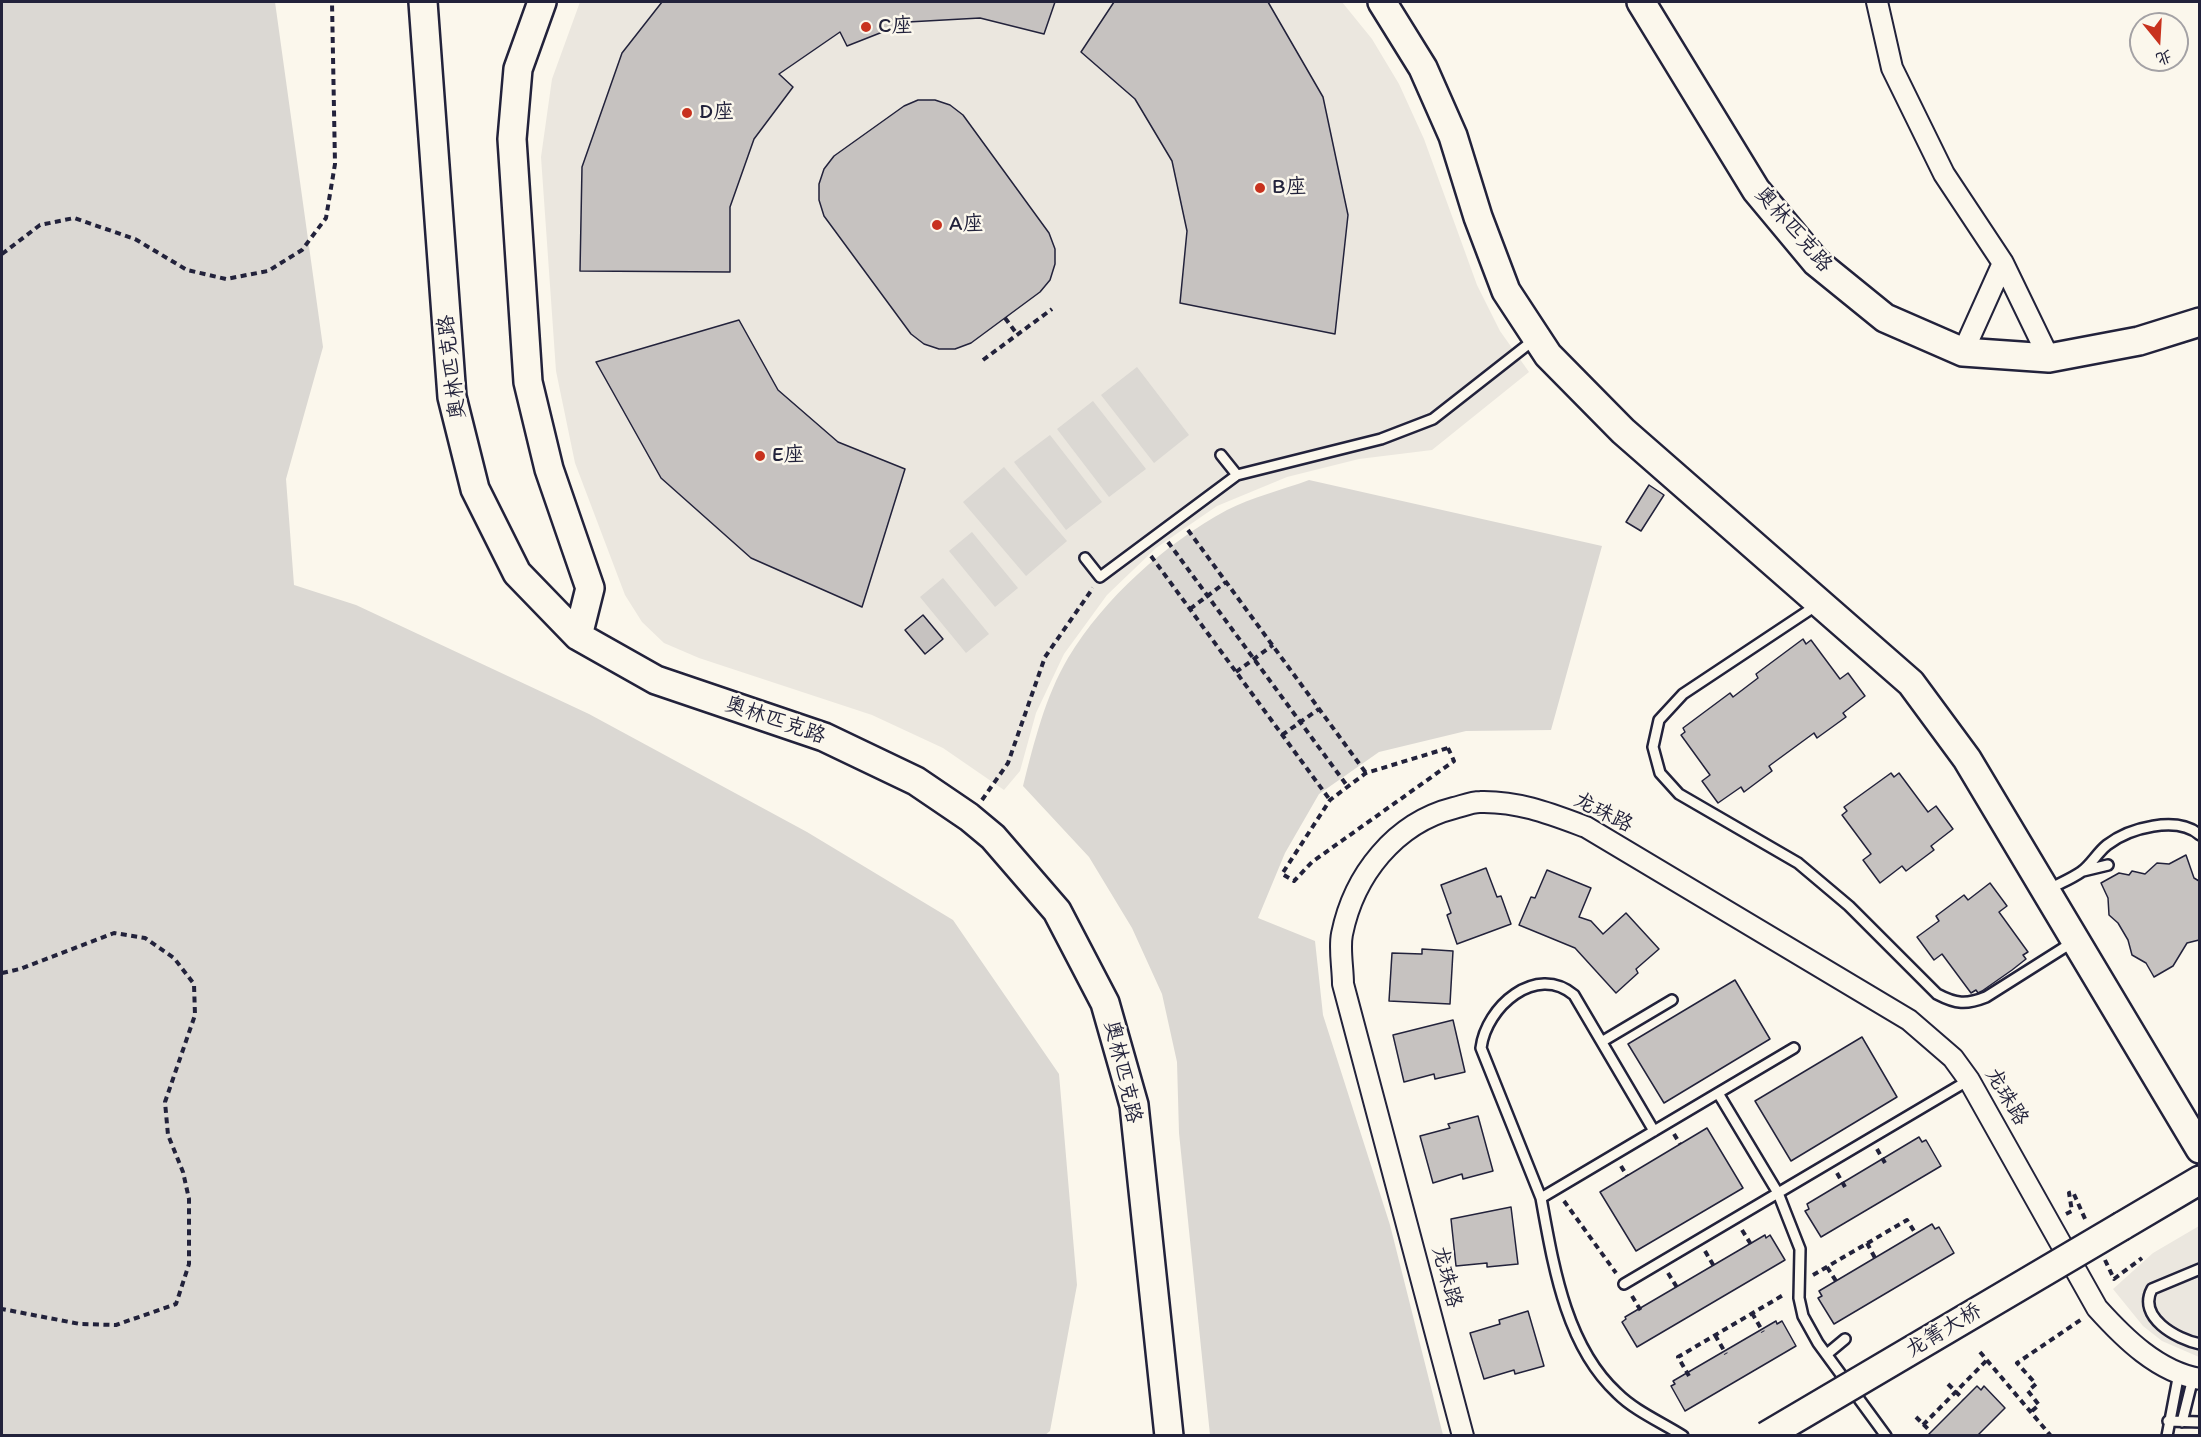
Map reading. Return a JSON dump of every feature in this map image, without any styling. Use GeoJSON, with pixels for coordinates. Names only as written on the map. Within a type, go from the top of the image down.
{"type":"FeatureCollection","features":[{"type":"Feature","properties":{"kind":"street","name":"奥林匹克路"},"geometry":{"type":"LineString","coordinates":[[423,2],[453,397],[475,489],[517,573],[578,636],[656,680],[824,737],[916,781],[969,817],[993,837],[1057,911],[1105,1003],[1134,1105],[1169,1436]]}},
{"type":"Feature","properties":{"kind":"street"},"geometry":{"type":"LineString","coordinates":[[542,2],[518,69],[512,139],[528,382],[549,469],[590,588],[578,636]]}},
{"type":"Feature","properties":{"kind":"street"},"geometry":{"type":"LineString","coordinates":[[1382,2],[1423,68],[1453,136],[1478,217],[1506,291],[1548,355],[1623,431],[1911,683],[1967,759],[2199,1149]]}},
{"type":"Feature","properties":{"kind":"street","name":"奥林匹克路"},"geometry":{"type":"LineString","coordinates":[[1641,2],[1756,190],[1816,262],[1885,318],[1963,352],[2049,358],[2139,341],[2199,322]]}},
{"type":"Feature","properties":{"kind":"street"},"geometry":{"type":"LineString","coordinates":[[1877,2],[1892,68],[1944,174],[2003,263],[2049,358]]}},
{"type":"Feature","properties":{"kind":"street"},"geometry":{"type":"LineString","coordinates":[[1963,352],[2003,263]]}},
{"type":"Feature","properties":{"kind":"street","name":"龙珠路"},"geometry":{"type":"LineString","coordinates":[[1463,1436],[1343,984],[1341,935],[1355,892],[1374,859],[1402,833],[1435,813],[1479,802],[1530,806],[1586,827],[1909,1020],[1953,1058],[1969,1080],[2097,1308],[2125,1339],[2190,1376]]}},
{"type":"Feature","properties":{"kind":"street","name":"龙箐大桥"},"geometry":{"type":"LineString","coordinates":[[1766,1436],[2199,1180]]}},
{"type":"Feature","properties":{"kind":"lane"},"geometry":{"type":"LineString","coordinates":[[1085,558],[1100,577],[1237,475],[1382,439],[1434,419],[1537,338]]}},
{"type":"Feature","properties":{"kind":"lane"},"geometry":{"type":"LineString","coordinates":[[1221,455],[1237,475]]}},
{"type":"Feature","properties":{"kind":"lane"},"geometry":{"type":"LineString","coordinates":[[1820,603],[1683,694],[1659,720],[1653,747],[1660,773],[1679,794],[1798,863],[1849,906],[1937,994],[1955,1003],[1970,1004],[1986,997],[2075,941]]}},
{"type":"Feature","properties":{"kind":"lane"},"geometry":{"type":"LineString","coordinates":[[2080,872],[2109,843],[2149,828],[2181,825],[2199,835]]}},
{"type":"Feature","properties":{"kind":"lane"},"geometry":{"type":"LineString","coordinates":[[2046,891],[2080,872],[2108,865]]}},
{"type":"Feature","properties":{"kind":"lane"},"geometry":{"type":"LineString","coordinates":[[1654,1131],[1603,1041],[1574,995],[1564,986],[1552,982],[1541,982],[1518,993],[1497,1012],[1483,1036],[1481,1048],[1541,1197],[1561,1290],[1590,1358],[1617,1394],[1683,1436]]}},
{"type":"Feature","properties":{"kind":"lane"},"geometry":{"type":"LineString","coordinates":[[1603,1041],[1672,1000]]}},
{"type":"Feature","properties":{"kind":"lane"},"geometry":{"type":"LineString","coordinates":[[1541,1197],[1794,1048]]}},
{"type":"Feature","properties":{"kind":"lane"},"geometry":{"type":"LineString","coordinates":[[1624,1284],[1969,1080]]}},
{"type":"Feature","properties":{"kind":"lane"},"geometry":{"type":"LineString","coordinates":[[1718,1093],[1778,1193],[1800,1249],[1803,1316],[1827,1354],[1886,1436]]}},
{"type":"Feature","properties":{"kind":"lane"},"geometry":{"type":"LineString","coordinates":[[2199,1269],[2152,1289],[2147,1305],[2159,1323],[2199,1344]]}},
{"type":"Feature","properties":{"kind":"lane"},"geometry":{"type":"LineString","coordinates":[[1827,1354],[1845,1339]]}},
{"type":"Feature","properties":{"kind":"lane"},"geometry":{"type":"LineString","coordinates":[[2167,1436],[2168,1421],[2190,1376]]}},
{"type":"Feature","properties":{"kind":"lane"},"geometry":{"type":"LineString","coordinates":[[2182,1422],[2190,1376]]}},
{"type":"Feature","properties":{"kind":"lane"},"geometry":{"type":"LineString","coordinates":[[2168,1421],[2199,1422]]}},
{"type":"Feature","properties":{"kind":"path"},"geometry":{"type":"LineString","coordinates":[[2,254],[40,225],[74,218],[135,238],[187,270],[226,279],[268,271],[302,250],[326,218],[335,164],[332,2]]}},
{"type":"Feature","properties":{"kind":"path"},"geometry":{"type":"LineString","coordinates":[[983,360],[1052,309]]}},
{"type":"Feature","properties":{"kind":"path"},"geometry":{"type":"LineString","coordinates":[[1005,318],[1017,334]]}},
{"type":"Feature","properties":{"kind":"path"},"geometry":{"type":"LineString","coordinates":[[1179,518],[1366,773]]}},
{"type":"Feature","properties":{"kind":"path"},"geometry":{"type":"LineString","coordinates":[[1161,531],[1348,786]]}},
{"type":"Feature","properties":{"kind":"path"},"geometry":{"type":"LineString","coordinates":[[1143,545],[1330,800]]}},
{"type":"Feature","properties":{"kind":"path"},"geometry":{"type":"LineString","coordinates":[[969,817],[1008,763],[1045,657],[1100,577]]}},
{"type":"Feature","properties":{"kind":"path"},"geometry":{"type":"LineString","coordinates":[[1190,609],[1226,582]]}},
{"type":"Feature","properties":{"kind":"path"},"geometry":{"type":"LineString","coordinates":[[1236,672],[1273,645]]}},
{"type":"Feature","properties":{"kind":"path"},"geometry":{"type":"LineString","coordinates":[[1282,735],[1319,709]]}},
{"type":"Feature","properties":{"kind":"path"},"geometry":{"type":"LineString","coordinates":[[1448,748],[1454,761],[1312,862],[1294,881],[1282,874],[1330,800],[1366,773],[1448,748]]}},
{"type":"Feature","properties":{"kind":"path"},"geometry":{"type":"LineString","coordinates":[[1372,818],[1377,824]]}},
{"type":"Feature","properties":{"kind":"path"},"geometry":{"type":"LineString","coordinates":[[2,973],[20,969],[114,933],[145,938],[174,958],[194,984],[195,1015],[165,1102],[168,1135],[183,1172],[189,1199],[189,1264],[176,1304],[116,1325],[80,1324],[2,1309]]}},
{"type":"Feature","properties":{"kind":"path"},"geometry":{"type":"LineString","coordinates":[[1878,1151],[1886,1163]]}},
{"type":"Feature","properties":{"kind":"path"},"geometry":{"type":"LineString","coordinates":[[1619,1163],[1627,1176]]}},
{"type":"Feature","properties":{"kind":"path"},"geometry":{"type":"LineString","coordinates":[[1838,1174],[1845,1187]]}},
{"type":"Feature","properties":{"kind":"path"},"geometry":{"type":"LineString","coordinates":[[1556,1189],[1641,1311]]}},
{"type":"Feature","properties":{"kind":"path"},"geometry":{"type":"LineString","coordinates":[[2072,1211],[2069,1193],[2073,1192],[2085,1217]]}},
{"type":"Feature","properties":{"kind":"path"},"geometry":{"type":"LineString","coordinates":[[1689,1376],[1678,1356],[1907,1220],[1916,1234]]}},
{"type":"Feature","properties":{"kind":"path"},"geometry":{"type":"LineString","coordinates":[[1744,1233],[1752,1246]]}},
{"type":"Feature","properties":{"kind":"path"},"geometry":{"type":"LineString","coordinates":[[1867,1243],[1875,1258]]}},
{"type":"Feature","properties":{"kind":"path"},"geometry":{"type":"LineString","coordinates":[[1707,1255],[1715,1268]]}},
{"type":"Feature","properties":{"kind":"path"},"geometry":{"type":"LineString","coordinates":[[2109,1267],[2115,1278],[2142,1258]]}},
{"type":"Feature","properties":{"kind":"path"},"geometry":{"type":"LineString","coordinates":[[1827,1267],[1836,1281]]}},
{"type":"Feature","properties":{"kind":"path"},"geometry":{"type":"LineString","coordinates":[[1670,1277],[1678,1289]]}},
{"type":"Feature","properties":{"kind":"path"},"geometry":{"type":"LineString","coordinates":[[2031,1411],[2039,1405],[2028,1391],[2036,1384],[2017,1362],[2097,1308]]}},
{"type":"Feature","properties":{"kind":"path"},"geometry":{"type":"LineString","coordinates":[[1752,1313],[1763,1332]]}},
{"type":"Feature","properties":{"kind":"path"},"geometry":{"type":"LineString","coordinates":[[1715,1335],[1726,1354]]}},
{"type":"Feature","properties":{"kind":"path"},"geometry":{"type":"LineString","coordinates":[[1980,1352],[2051,1436]]}},
{"type":"Feature","properties":{"kind":"path"},"geometry":{"type":"LineString","coordinates":[[1924,1425],[1987,1360]]}},
{"type":"Feature","properties":{"kind":"path"},"geometry":{"type":"LineString","coordinates":[[1948,1384],[1963,1399]]}},
{"type":"Feature","properties":{"kind":"path"},"geometry":{"type":"LineString","coordinates":[[1916,1417],[1931,1432]]}},
{"type":"Feature","properties":{"kind":"shaded area"},"geometry":{"type":"Polygon","coordinates":[[[2,2],[275,2],[323,347],[286,479],[294,585],[356,605],[589,714],[807,832],[953,920],[1059,1074],[1077,1285],[1050,1431],[1044,1436],[2,1435],[2,2]]]}},
{"type":"Feature","properties":{"kind":"shaded area"},"geometry":{"type":"Polygon","coordinates":[[[580,2],[1342,2],[1372,39],[1399,84],[1424,139],[1477,285],[1500,331],[1529,372],[1432,450],[1359,459],[1287,477],[1217,506],[1156,548],[1107,595],[1064,654],[1036,713],[1020,771],[1004,790],[943,748],[872,715],[699,658],[664,643],[642,622],[625,595],[575,463],[556,371],[541,157],[552,79],[580,2]]]}},
{"type":"Feature","properties":{"kind":"shaded area"},"geometry":{"type":"Polygon","coordinates":[[[1137,367],[1189,435],[1154,463],[1101,395],[1137,367]]]}},
{"type":"Feature","properties":{"kind":"shaded area"},"geometry":{"type":"Polygon","coordinates":[[[1093,401],[1146,469],[1109,497],[1057,429],[1093,401]]]}},
{"type":"Feature","properties":{"kind":"shaded area"},"geometry":{"type":"Polygon","coordinates":[[[1050,435],[1102,502],[1066,530],[1014,462],[1050,435]]]}},
{"type":"Feature","properties":{"kind":"shaded area"},"geometry":{"type":"Polygon","coordinates":[[[1004,467],[1067,541],[1026,576],[963,502],[1004,467]]]}},
{"type":"Feature","properties":{"kind":"shaded area"},"geometry":{"type":"Polygon","coordinates":[[[1309,480],[1602,546],[1551,730],[1466,731],[1379,752],[1319,794],[1285,853],[1258,918],[1315,941],[1323,1015],[1390,1225],[1443,1435],[1210,1435],[1179,1133],[1177,1062],[1162,994],[1132,928],[1089,857],[1023,786],[1041,720],[1060,673],[1083,636],[1118,593],[1181,539],[1227,510],[1309,480]]]}},
{"type":"Feature","properties":{"kind":"shaded area"},"geometry":{"type":"Polygon","coordinates":[[[972,532],[1018,588],[995,607],[949,551],[972,532]]]}},
{"type":"Feature","properties":{"kind":"shaded area"},"geometry":{"type":"Polygon","coordinates":[[[943,578],[989,634],[966,653],[920,597],[943,578]]]}},
{"type":"Feature","properties":{"kind":"shaded area"},"geometry":{"type":"Polygon","coordinates":[[[2199,1226],[2199,1357],[2162,1341],[2143,1326],[2113,1289],[2153,1253],[2199,1226]]]}},
{"type":"Feature","properties":{"kind":"building","name":"D座"},"geometry":{"type":"Polygon","coordinates":[[[662,2],[1055,2],[1044,34],[980,18],[908,22],[847,46],[840,32],[779,74],[793,87],[754,139],[730,207],[730,272],[580,271],[582,167],[622,53],[662,2]]]}},
{"type":"Feature","properties":{"kind":"building","name":"B座"},"geometry":{"type":"Polygon","coordinates":[[[1114,2],[1268,2],[1323,97],[1348,215],[1335,334],[1180,303],[1187,231],[1172,161],[1135,99],[1081,52],[1114,2]]]}},
{"type":"Feature","properties":{"kind":"building","name":"A座"},"geometry":{"type":"Polygon","coordinates":[[[918,100],[935,100],[950,105],[963,115],[1049,233],[1055,249],[1055,264],[1050,280],[1040,292],[971,343],[955,349],[939,349],[924,344],[911,334],[824,216],[819,200],[819,184],[824,169],[834,156],[904,106],[918,100]]]}},
{"type":"Feature","properties":{"kind":"building","name":"E座"},"geometry":{"type":"Polygon","coordinates":[[[739,320],[778,390],[838,442],[905,469],[862,607],[751,558],[661,478],[596,362],[739,320]]]}},
{"type":"Feature","properties":{"kind":"building"},"geometry":{"type":"Polygon","coordinates":[[[1649,485],[1664,495],[1641,531],[1626,522],[1649,485]]]}},
{"type":"Feature","properties":{"kind":"building"},"geometry":{"type":"Polygon","coordinates":[[[923,615],[943,639],[925,654],[905,630],[923,615]]]}},
{"type":"Feature","properties":{"kind":"building"},"geometry":{"type":"Polygon","coordinates":[[[1803,639],[1806,644],[1811,640],[1840,679],[1848,673],[1865,696],[1843,713],[1846,717],[1817,738],[1814,733],[1769,766],[1772,771],[1744,792],[1741,787],[1718,803],[1702,781],[1710,775],[1681,735],[1685,732],[1683,728],[1730,693],[1733,697],[1758,678],[1756,674],[1803,639]]]}},
{"type":"Feature","properties":{"kind":"building"},"geometry":{"type":"Polygon","coordinates":[[[1891,773],[1894,777],[1899,773],[1928,812],[1936,806],[1953,829],[1931,846],[1934,850],[1906,871],[1902,866],[1880,883],[1863,860],[1871,854],[1842,815],[1847,811],[1844,807],[1891,773]]]}},
{"type":"Feature","properties":{"kind":"building"},"geometry":{"type":"Polygon","coordinates":[[[2186,855],[2194,878],[2199,881],[2199,940],[2187,943],[2173,966],[2154,977],[2146,963],[2132,955],[2128,940],[2118,923],[2109,915],[2108,898],[2101,883],[2119,873],[2129,875],[2132,871],[2145,874],[2157,863],[2169,864],[2186,855]]]}},
{"type":"Feature","properties":{"kind":"building"},"geometry":{"type":"Polygon","coordinates":[[[1486,868],[1497,897],[1501,896],[1511,924],[1457,944],[1447,915],[1451,913],[1441,885],[1486,868]]]}},
{"type":"Feature","properties":{"kind":"building"},"geometry":{"type":"Polygon","coordinates":[[[1547,870],[1591,888],[1579,917],[1591,921],[1603,934],[1626,913],[1659,949],[1636,969],[1638,973],[1616,993],[1575,948],[1519,925],[1531,897],[1535,898],[1547,870]]]}},
{"type":"Feature","properties":{"kind":"building"},"geometry":{"type":"Polygon","coordinates":[[[1990,883],[2007,906],[1999,912],[2028,952],[2023,955],[2026,959],[2012,970],[1982,991],[1978,993],[1976,990],[1971,993],[1942,954],[1934,960],[1917,937],[1939,921],[1936,916],[1964,895],[1968,900],[1990,883]]]}},
{"type":"Feature","properties":{"kind":"building"},"geometry":{"type":"Polygon","coordinates":[[[1422,949],[1453,951],[1450,1004],[1389,1001],[1392,953],[1422,954],[1422,949]]]}},
{"type":"Feature","properties":{"kind":"building"},"geometry":{"type":"Polygon","coordinates":[[[1735,980],[1770,1039],[1664,1103],[1628,1044],[1735,980]]]}},
{"type":"Feature","properties":{"kind":"building"},"geometry":{"type":"Polygon","coordinates":[[[1453,1020],[1465,1072],[1435,1079],[1434,1074],[1404,1082],[1393,1035],[1453,1020]]]}},
{"type":"Feature","properties":{"kind":"building"},"geometry":{"type":"Polygon","coordinates":[[[1862,1037],[1897,1097],[1791,1161],[1755,1101],[1862,1037]]]}},
{"type":"Feature","properties":{"kind":"building"},"geometry":{"type":"Polygon","coordinates":[[[1478,1116],[1493,1171],[1463,1179],[1462,1174],[1433,1183],[1420,1136],[1450,1128],[1448,1124],[1478,1116]]]}},
{"type":"Feature","properties":{"kind":"building"},"geometry":{"type":"Polygon","coordinates":[[[1707,1128],[1743,1188],[1636,1251],[1600,1192],[1707,1128]]]}},
{"type":"Feature","properties":{"kind":"building"},"geometry":{"type":"Polygon","coordinates":[[[1919,1137],[1922,1142],[1926,1140],[1941,1166],[1821,1237],[1805,1211],[1809,1209],[1807,1204],[1919,1137]]]}},
{"type":"Feature","properties":{"kind":"building"},"geometry":{"type":"Polygon","coordinates":[[[1511,1207],[1518,1264],[1487,1267],[1487,1263],[1456,1266],[1451,1219],[1511,1207]]]}},
{"type":"Feature","properties":{"kind":"building"},"geometry":{"type":"Polygon","coordinates":[[[1932,1224],[1935,1229],[1939,1227],[1954,1253],[1834,1324],[1818,1298],[1822,1296],[1819,1291],[1932,1224]]]}},
{"type":"Feature","properties":{"kind":"building"},"geometry":{"type":"Polygon","coordinates":[[[1765,1235],[1766,1238],[1770,1235],[1785,1260],[1637,1347],[1622,1322],[1626,1319],[1625,1317],[1765,1235]]]}},
{"type":"Feature","properties":{"kind":"building"},"geometry":{"type":"Polygon","coordinates":[[[1528,1311],[1544,1366],[1515,1374],[1514,1370],[1484,1379],[1470,1333],[1500,1324],[1499,1320],[1528,1311]]]}},
{"type":"Feature","properties":{"kind":"building"},"geometry":{"type":"Polygon","coordinates":[[[1776,1321],[1777,1324],[1782,1321],[1796,1346],[1685,1411],[1671,1386],[1675,1384],[1673,1381],[1776,1321]]]}},
{"type":"Feature","properties":{"kind":"building"},"geometry":{"type":"Polygon","coordinates":[[[1977,1386],[1981,1390],[1984,1386],[2005,1408],[1977,1436],[1927,1436],[1977,1386]]]}},
{"type":"Feature","properties":{"kind":"place","name":"C座"},"geometry":{"type":"Point","coordinates":[866,27]}},
{"type":"Feature","properties":{"kind":"place","name":"D座"},"geometry":{"type":"Point","coordinates":[687,113]}},
{"type":"Feature","properties":{"kind":"place","name":"B座"},"geometry":{"type":"Point","coordinates":[1260,188]}},
{"type":"Feature","properties":{"kind":"place","name":"A座"},"geometry":{"type":"Point","coordinates":[937,225]}},
{"type":"Feature","properties":{"kind":"place","name":"E座"},"geometry":{"type":"Point","coordinates":[760,456]}}]}
